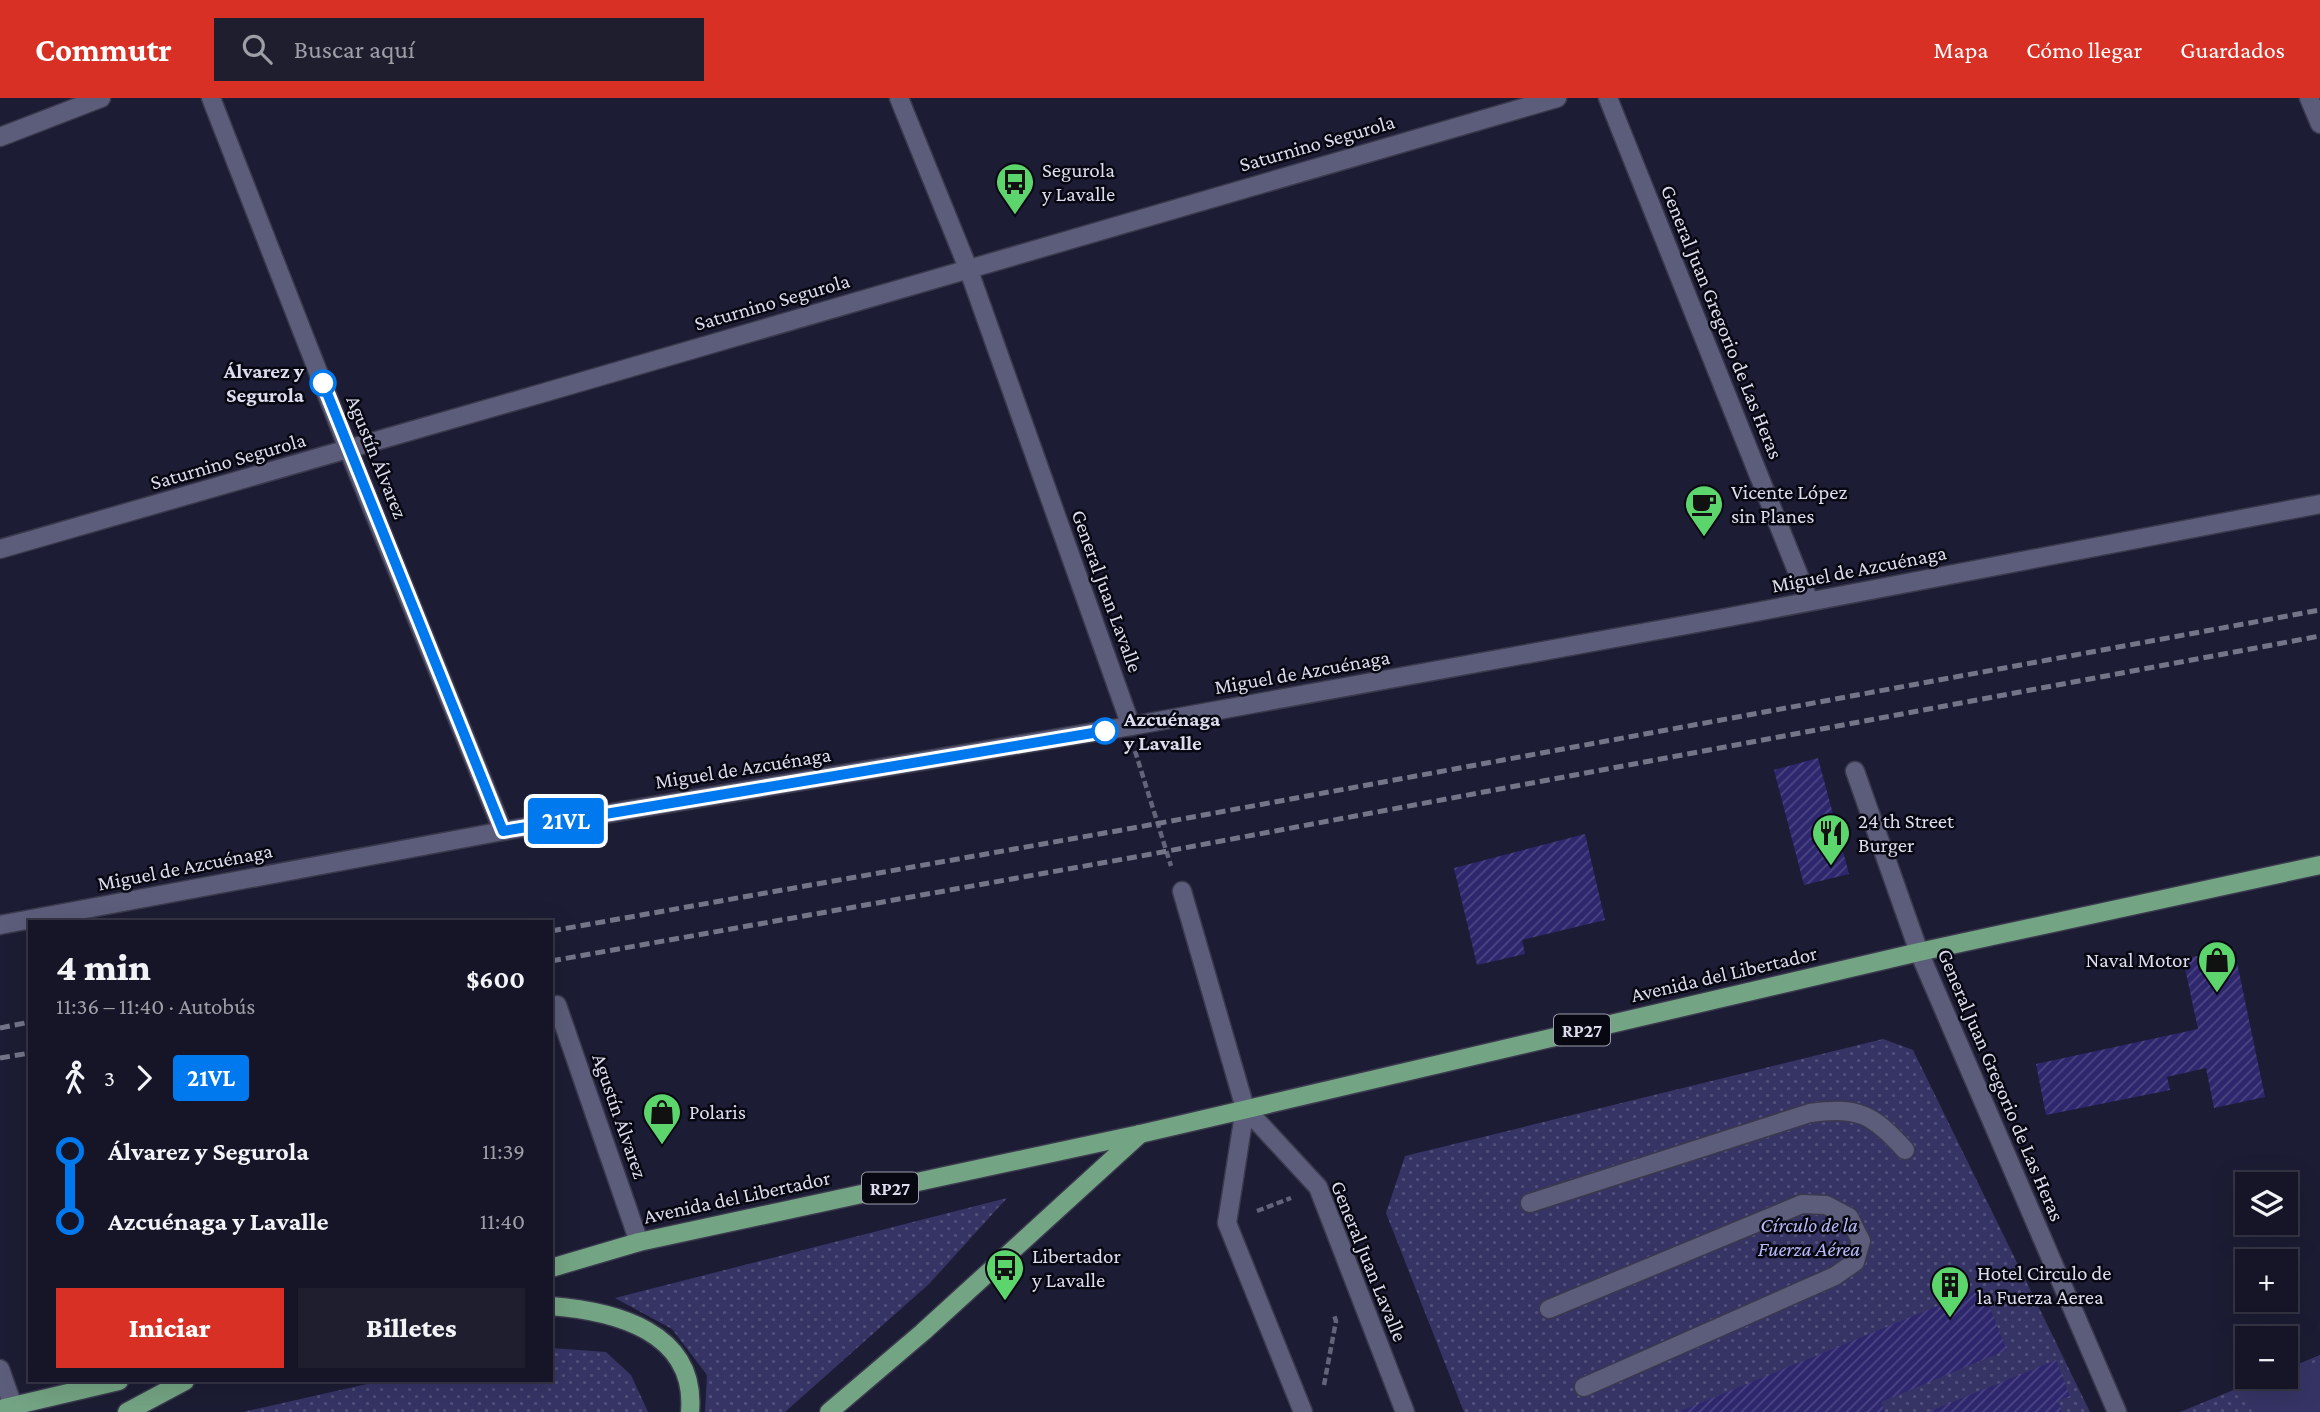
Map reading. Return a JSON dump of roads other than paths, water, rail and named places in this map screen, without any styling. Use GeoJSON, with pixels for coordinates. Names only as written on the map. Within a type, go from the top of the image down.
{"type":"FeatureCollection","features":[{"type":"Feature","properties":{"kind":"main road","name":"Avenida del Libertador"},"geometry":{"type":"LineString","coordinates":[[553,1267],[639,1242],[1140,1134],[1919,952],[2320,865]]}},
{"type":"Feature","properties":{"kind":"main road","name":"Avenida del Libertador"},"geometry":{"type":"LineString","coordinates":[[829,1412],[933,1323],[1140,1134]]}},
{"type":"Feature","properties":{"kind":"main road"},"geometry":{"type":"LineString","coordinates":[[553,1306],[581,1308],[630,1320],[660,1339],[682,1368],[691,1398],[690,1412]]}},
{"type":"Feature","properties":{"kind":"main road"},"geometry":{"type":"LineString","coordinates":[[7,1407],[115,1382]]}},
{"type":"Feature","properties":{"kind":"main road"},"geometry":{"type":"LineString","coordinates":[[127,1412],[184,1382]]}},
{"type":"Feature","properties":{"kind":"street"},"geometry":{"type":"LineString","coordinates":[[0,137],[101,98]]}},
{"type":"Feature","properties":{"kind":"street","name":"Agustín Álvarez"},"geometry":{"type":"LineString","coordinates":[[211,98],[349,451],[503,831]]}},
{"type":"Feature","properties":{"kind":"street","name":"General Juan Lavalle"},"geometry":{"type":"LineString","coordinates":[[900,98],[968,268],[1131,726]]}},
{"type":"Feature","properties":{"kind":"street","name":"Saturnino Segurola"},"geometry":{"type":"LineString","coordinates":[[0,549],[349,451],[1557,98]]}},
{"type":"Feature","properties":{"kind":"street","name":"General Juan Gregorio de Las Heras"},"geometry":{"type":"LineString","coordinates":[[1608,98],[1809,601]]}},
{"type":"Feature","properties":{"kind":"street"},"geometry":{"type":"LineString","coordinates":[[2309,98],[2320,124]]}},
{"type":"Feature","properties":{"kind":"street","name":"Miguel de Azcuénaga"},"geometry":{"type":"LineString","coordinates":[[0,925],[503,831],[1131,726],[2320,504]]}},
{"type":"Feature","properties":{"kind":"street","name":"General Juan Gregorio de Las Heras"},"geometry":{"type":"LineString","coordinates":[[1855,771],[1919,952],[2117,1412]]}},
{"type":"Feature","properties":{"kind":"street","name":"General Juan Lavalle"},"geometry":{"type":"LineString","coordinates":[[1182,891],[1245,1108],[1227,1223],[1303,1412]]}},
{"type":"Feature","properties":{"kind":"street","name":"Agustín Álvarez"},"geometry":{"type":"LineString","coordinates":[[557,1005],[639,1242]]}},
{"type":"Feature","properties":{"kind":"street","name":"General Juan Lavalle"},"geometry":{"type":"LineString","coordinates":[[1245,1108],[1318,1188],[1405,1412]]}},
{"type":"Feature","properties":{"kind":"street"},"geometry":{"type":"LineString","coordinates":[[1530,1203],[1810,1114],[1840,1109],[1866,1115],[1887,1129],[1905,1150]]}},
{"type":"Feature","properties":{"kind":"street"},"geometry":{"type":"LineString","coordinates":[[1549,1309],[1802,1205],[1826,1205],[1849,1217],[1861,1241],[1855,1262],[1835,1276],[1584,1387]]}},
{"type":"Feature","properties":{"kind":"street"},"geometry":{"type":"LineString","coordinates":[[0,1369],[7,1407]]}},
{"type":"Feature","properties":{"kind":"railway"},"geometry":{"type":"LineString","coordinates":[[553,931],[1133,828],[2320,610]]}},
{"type":"Feature","properties":{"kind":"railway"},"geometry":{"type":"LineString","coordinates":[[553,961],[1141,856],[2320,636]]}},
{"type":"Feature","properties":{"kind":"railway"},"geometry":{"type":"LineString","coordinates":[[0,1028],[28,1022]]}},
{"type":"Feature","properties":{"kind":"railway"},"geometry":{"type":"LineString","coordinates":[[0,1058],[28,1053]]}},
{"type":"Feature","properties":{"kind":"place","name":"Segurola y Lavalle"},"geometry":{"type":"Point","coordinates":[1015,216]}},
{"type":"Feature","properties":{"kind":"place","name":"Álvarez y Segurola"},"geometry":{"type":"Point","coordinates":[323,383]}},
{"type":"Feature","properties":{"kind":"place","name":"Vicente López sin Planes"},"geometry":{"type":"Point","coordinates":[1704,538]}},
{"type":"Feature","properties":{"kind":"place","name":"Azcuénaga y Lavalle"},"geometry":{"type":"Point","coordinates":[1105,731]}},
{"type":"Feature","properties":{"kind":"place","name":"24 th Street Burger"},"geometry":{"type":"Point","coordinates":[1831,867]}},
{"type":"Feature","properties":{"kind":"place","name":"Naval Motor"},"geometry":{"type":"Point","coordinates":[2217,994]}},
{"type":"Feature","properties":{"kind":"place","name":"Polaris"},"geometry":{"type":"Point","coordinates":[662,1146]}},
{"type":"Feature","properties":{"kind":"place","name":"Libertador y Lavalle"},"geometry":{"type":"Point","coordinates":[1005,1302]}},
{"type":"Feature","properties":{"kind":"place","name":"Hotel Circulo de la Fuerza Aerea"},"geometry":{"type":"Point","coordinates":[1950,1319]}},
{"type":"Feature","properties":{"kind":"park label","name":"Círculo de la Fuerza Aérea"},"geometry":{"type":"Point","coordinates":[1809,1237]}}]}
